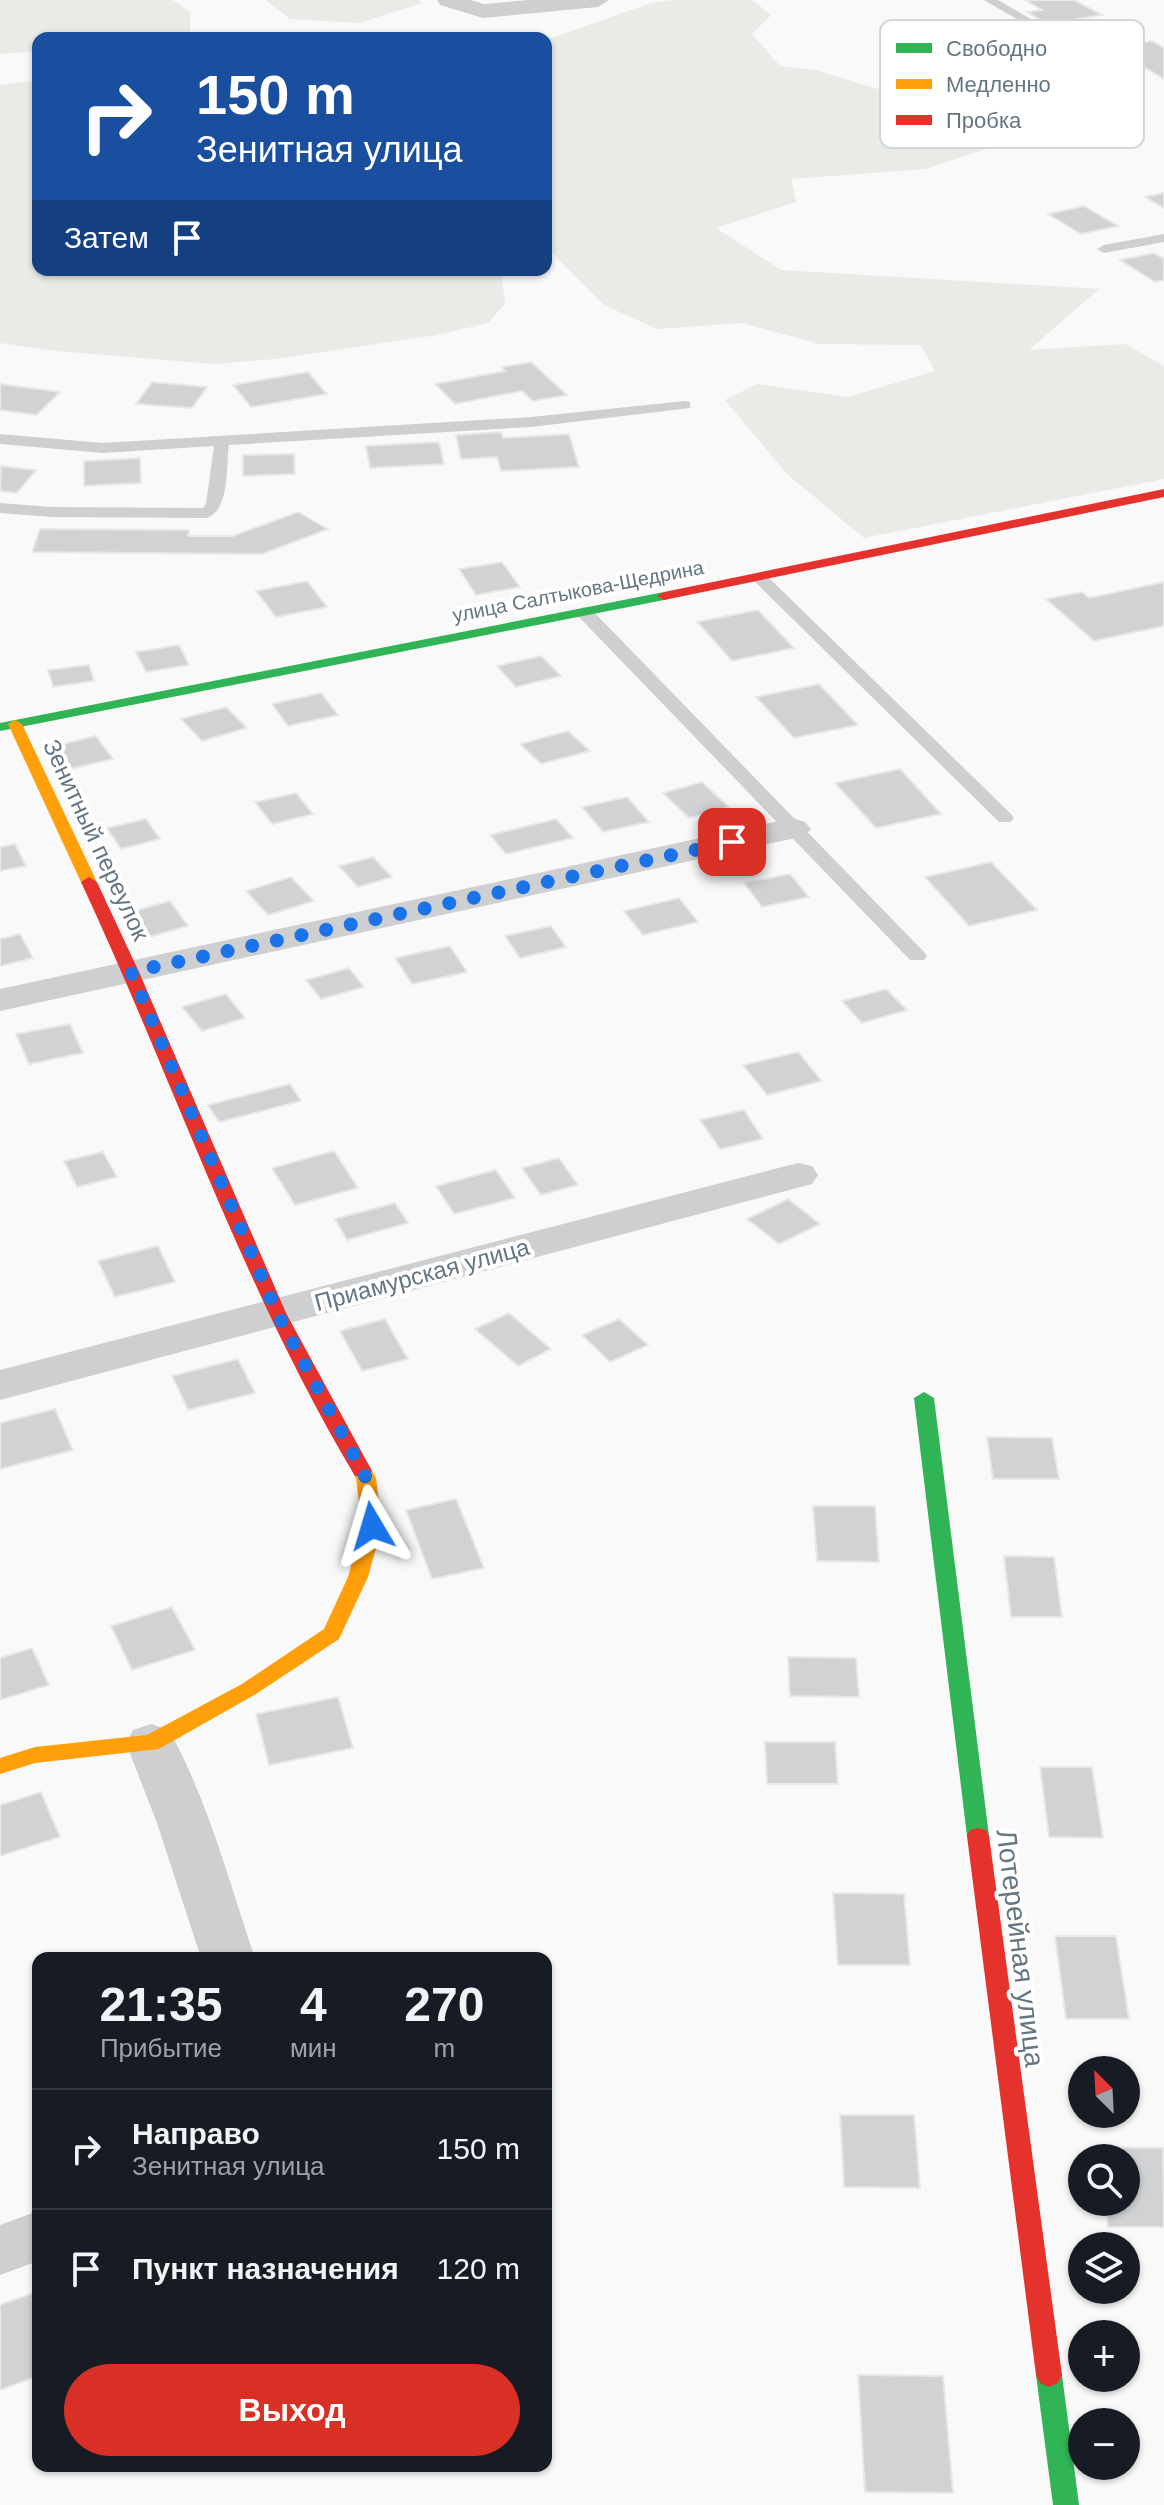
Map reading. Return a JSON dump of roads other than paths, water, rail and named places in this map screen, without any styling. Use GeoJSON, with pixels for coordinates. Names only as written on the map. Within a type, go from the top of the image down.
{"type":"FeatureCollection","features":[{"type":"Feature","properties":{"kind":"street"},"geometry":{"type":"LineString","coordinates":[[448,0],[483,11],[598,0]]}},
{"type":"Feature","properties":{"kind":"street","name":"улица Салтыкова-Щедрина"},"geometry":{"type":"LineString","coordinates":[[8,725],[759,577],[1164,493]]}},
{"type":"Feature","properties":{"kind":"street","name":"Зенитный переулок"},"geometry":{"type":"LineString","coordinates":[[8,725],[131,972],[277,1313],[366,1478],[372,1526],[358,1577],[332,1634],[249,1689],[151,1743]]}},
{"type":"Feature","properties":{"kind":"street"},"geometry":{"type":"LineString","coordinates":[[0,1000],[793,829]]}},
{"type":"Feature","properties":{"kind":"street","name":"Приамурская улица"},"geometry":{"type":"LineString","coordinates":[[0,1385],[798,1175]]}},
{"type":"Feature","properties":{"kind":"street","name":"Лотерейная улица"},"geometry":{"type":"LineString","coordinates":[[924,1398],[988,1919],[1066,2505]]}},
{"type":"Feature","properties":{"kind":"street"},"geometry":{"type":"LineString","coordinates":[[0,1766],[35,1755],[151,1743],[183,1823],[226,1952]]}},
{"type":"Feature","properties":{"kind":"street"},"geometry":{"type":"LineString","coordinates":[[0,2250],[32,2238]]}},
{"type":"Feature","properties":{"kind":"lane"},"geometry":{"type":"LineString","coordinates":[[990,0],[1025,20]]}},
{"type":"Feature","properties":{"kind":"lane"},"geometry":{"type":"LineString","coordinates":[[1104,249],[1164,238]]}},
{"type":"Feature","properties":{"kind":"lane"},"geometry":{"type":"LineString","coordinates":[[0,439],[103,448],[531,422],[685,405]]}},
{"type":"Feature","properties":{"kind":"lane"},"geometry":{"type":"LineString","coordinates":[[0,508],[52,512],[207,513],[214,505],[222,439]]}},
{"type":"Feature","properties":{"kind":"lane"},"geometry":{"type":"LineString","coordinates":[[759,577],[1005,818]]}},
{"type":"Feature","properties":{"kind":"lane"},"geometry":{"type":"LineString","coordinates":[[584,612],[917,956]]}}]}
